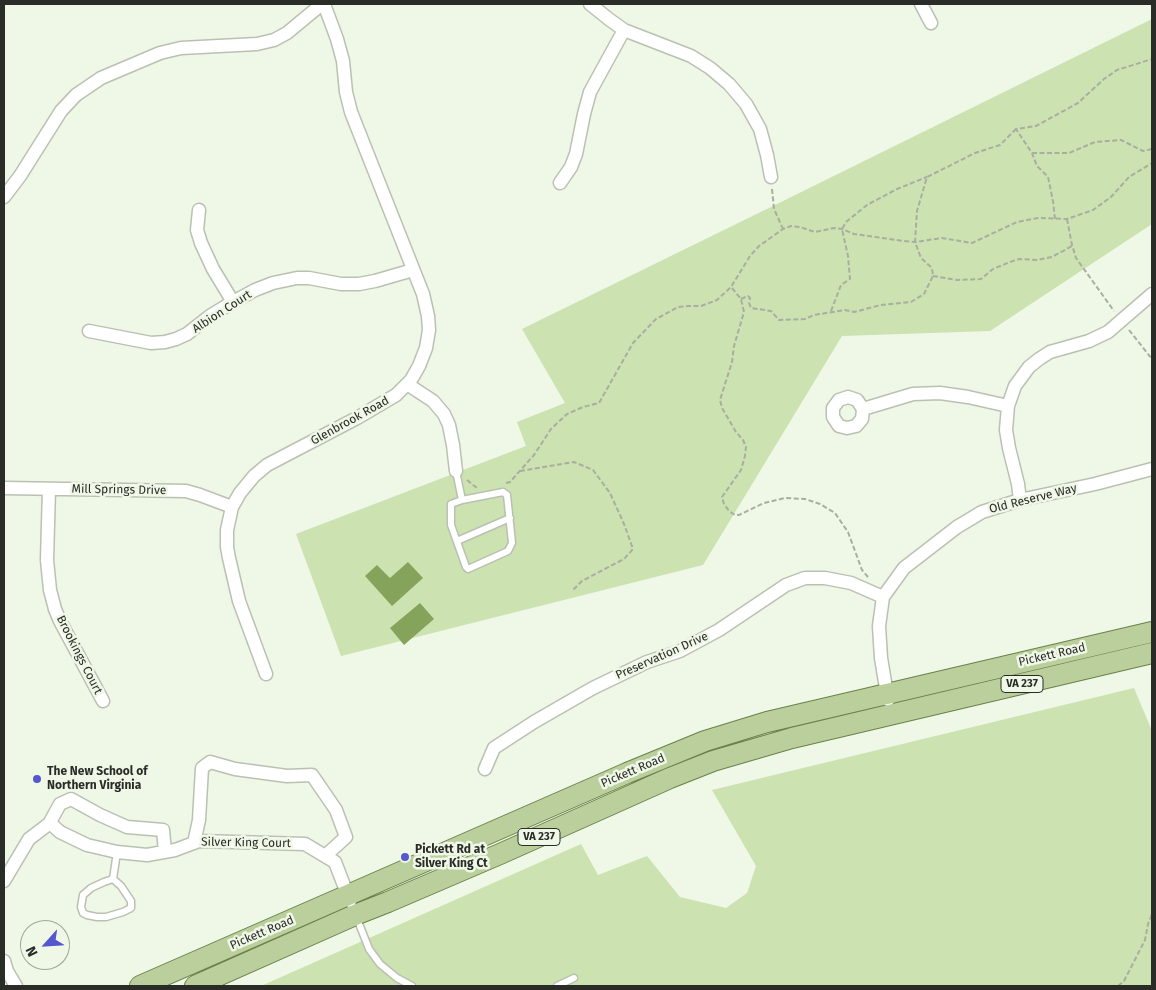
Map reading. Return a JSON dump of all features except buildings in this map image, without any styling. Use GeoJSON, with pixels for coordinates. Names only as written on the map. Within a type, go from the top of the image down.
{"type":"FeatureCollection","features":[{"type":"Feature","properties":{"kind":"main road","name":"Pickett Road"},"geometry":{"type":"LineString","coordinates":[[140,986],[627,773],[705,741],[766,722],[1152,632]]}},
{"type":"Feature","properties":{"kind":"main road","name":"Pickett Road"},"geometry":{"type":"LineString","coordinates":[[195,986],[713,761],[792,738],[1152,653]]}},
{"type":"Feature","properties":{"kind":"street"},"geometry":{"type":"LineString","coordinates":[[4,197],[20,176],[61,111],[76,95],[101,78],[160,53],[181,48],[257,44],[274,40],[287,33],[323,4]]}},
{"type":"Feature","properties":{"kind":"street","name":"Glenbrook Road"},"geometry":{"type":"LineString","coordinates":[[266,674],[239,601],[229,558],[227,547],[228,530],[232,507],[240,493],[254,476],[267,465],[396,395],[407,384],[419,366],[426,348],[429,330],[425,302],[351,112],[346,92],[343,61],[337,39],[323,4]]}},
{"type":"Feature","properties":{"kind":"street"},"geometry":{"type":"LineString","coordinates":[[590,4],[624,30],[691,56],[710,68],[729,84],[746,104],[760,129],[767,155],[770,177]]}},
{"type":"Feature","properties":{"kind":"street"},"geometry":{"type":"LineString","coordinates":[[920,4],[931,23]]}},
{"type":"Feature","properties":{"kind":"street"},"geometry":{"type":"LineString","coordinates":[[560,183],[571,167],[576,154],[590,92],[624,30]]}},
{"type":"Feature","properties":{"kind":"street"},"geometry":{"type":"LineString","coordinates":[[199,210],[197,230],[201,243],[213,269],[233,302]]}},
{"type":"Feature","properties":{"kind":"street","name":"Albion Court"},"geometry":{"type":"LineString","coordinates":[[89,331],[151,343],[176,340],[233,302],[274,283],[297,278],[309,278],[341,284],[359,284],[413,270]]}},
{"type":"Feature","properties":{"kind":"street"},"geometry":{"type":"LineString","coordinates":[[1020,500],[1006,430],[1008,406],[1015,386],[1039,359],[1050,352],[1090,341],[1108,332],[1152,294]]}},
{"type":"Feature","properties":{"kind":"street"},"geometry":{"type":"LineString","coordinates":[[407,384],[433,401],[444,414],[449,425],[456,471]]}},
{"type":"Feature","properties":{"kind":"street"},"geometry":{"type":"LineString","coordinates":[[863,409],[913,394],[940,393],[1008,406]]}},
{"type":"Feature","properties":{"kind":"street","name":"Old Reserve Way"},"geometry":{"type":"LineString","coordinates":[[891,715],[881,658],[879,626],[883,597],[904,568],[957,526],[982,512],[1020,500],[1095,484],[1152,468]]}},
{"type":"Feature","properties":{"kind":"street","name":"Mill Springs Drive"},"geometry":{"type":"LineString","coordinates":[[4,488],[186,492],[232,507]]}},
{"type":"Feature","properties":{"kind":"street","name":"Brookings Court"},"geometry":{"type":"LineString","coordinates":[[49,489],[47,560],[50,590],[60,621],[103,701]]}},
{"type":"Feature","properties":{"kind":"street","name":"Preservation Drive"},"geometry":{"type":"LineString","coordinates":[[485,769],[494,748],[534,722],[593,688],[647,662],[680,651],[719,630],[786,585],[805,578],[825,578],[851,583],[883,597]]}},
{"type":"Feature","properties":{"kind":"street","name":"Silver King Court"},"geometry":{"type":"LineString","coordinates":[[194,843],[198,820],[202,768],[210,762],[235,769],[288,776],[312,775],[336,810],[346,837],[325,856]]}},
{"type":"Feature","properties":{"kind":"street"},"geometry":{"type":"LineString","coordinates":[[4,881],[28,839],[49,824],[60,804],[71,799],[127,827],[163,830],[165,852]]}},
{"type":"Feature","properties":{"kind":"street","name":"Silver King Court"},"geometry":{"type":"LineString","coordinates":[[49,824],[60,832],[87,845],[117,852],[147,855],[175,850],[199,841],[305,844],[335,862],[355,915]]}},
{"type":"Feature","properties":{"kind":"street"},"geometry":{"type":"LineString","coordinates":[[4,961],[16,986]]}},
{"type":"Feature","properties":{"kind":"lane"},"geometry":{"type":"LineString","coordinates":[[456,471],[462,500]]}},
{"type":"Feature","properties":{"kind":"lane"},"geometry":{"type":"LineString","coordinates":[[504,492],[507,495],[510,518],[512,543],[508,552],[468,569],[451,525],[451,504],[504,492]]}},
{"type":"Feature","properties":{"kind":"lane"},"geometry":{"type":"LineString","coordinates":[[457,541],[510,518]]}},
{"type":"Feature","properties":{"kind":"lane"},"geometry":{"type":"LineString","coordinates":[[113,879],[117,852]]}},
{"type":"Feature","properties":{"kind":"lane"},"geometry":{"type":"LineString","coordinates":[[113,879],[121,886],[131,901],[131,908],[106,917],[96,917],[83,913],[81,906],[83,895],[91,888],[113,879]]}},
{"type":"Feature","properties":{"kind":"lane"},"geometry":{"type":"LineString","coordinates":[[355,915],[369,949],[380,964],[397,978],[412,986]]}},
{"type":"Feature","properties":{"kind":"lane"},"geometry":{"type":"LineString","coordinates":[[557,986],[574,978]]}},
{"type":"Feature","properties":{"kind":"path"},"geometry":{"type":"LineString","coordinates":[[831,312],[841,285],[850,278],[848,256],[842,230],[846,222],[867,205],[975,153],[1000,145],[1016,129],[1036,126],[1078,103],[1104,79],[1117,70],[1152,59]]}},
{"type":"Feature","properties":{"kind":"path"},"geometry":{"type":"LineString","coordinates":[[1016,129],[1032,153],[1037,166],[1048,177],[1055,219]]}},
{"type":"Feature","properties":{"kind":"path"},"geometry":{"type":"LineString","coordinates":[[1032,153],[1070,153],[1095,142],[1121,140],[1143,151],[1152,149]]}},
{"type":"Feature","properties":{"kind":"path"},"geometry":{"type":"LineString","coordinates":[[503,484],[510,482],[534,455],[551,429],[567,414],[599,403],[633,343],[656,319],[678,307],[701,306],[717,300],[731,287],[750,256],[759,246],[783,229],[791,226],[815,232],[834,228],[854,234],[915,242],[942,238],[972,243],[1017,222],[1038,218],[1067,219],[1092,210],[1111,197],[1129,177],[1152,163]]}},
{"type":"Feature","properties":{"kind":"path"},"geometry":{"type":"LineString","coordinates":[[770,177],[774,209],[783,229]]}},
{"type":"Feature","properties":{"kind":"path"},"geometry":{"type":"LineString","coordinates":[[741,299],[748,296],[751,308],[771,311],[779,320],[804,319],[831,312],[845,310],[854,312],[881,305],[911,302],[924,294],[933,276],[932,268],[921,258],[915,242],[917,211],[927,177]]}},
{"type":"Feature","properties":{"kind":"path"},"geometry":{"type":"LineString","coordinates":[[1067,219],[1072,245],[1078,260],[1095,284]]}},
{"type":"Feature","properties":{"kind":"path"},"geometry":{"type":"LineString","coordinates":[[933,276],[957,280],[981,279],[993,269],[1010,262],[1019,259],[1036,260],[1052,257],[1072,245]]}},
{"type":"Feature","properties":{"kind":"path"},"geometry":{"type":"LineString","coordinates":[[731,287],[741,299],[744,312],[734,346],[732,362],[720,400],[722,408],[743,440],[746,447],[746,456],[741,470],[722,498],[724,504],[729,511],[739,516],[764,503],[785,498],[806,499],[820,504],[835,513],[848,532],[862,570],[868,577]]}},
{"type":"Feature","properties":{"kind":"path"},"geometry":{"type":"LineString","coordinates":[[520,471],[574,462],[592,470],[610,493],[624,524],[633,550],[624,560],[582,581],[572,591]]}},
{"type":"Feature","properties":{"kind":"path"},"geometry":{"type":"LineString","coordinates":[[456,471],[476,488],[483,488]]}},
{"type":"Feature","properties":{"kind":"path"},"geometry":{"type":"LineString","coordinates":[[1118,986],[1124,981],[1145,940],[1152,914]]}},
{"type":"Feature","properties":{"kind":"shaded area"},"geometry":{"type":"Polygon","coordinates":[[[1152,19],[1152,224],[990,331],[842,336],[703,565],[341,656],[296,534],[526,446],[517,422],[565,403],[522,329],[1152,19]]]}},
{"type":"Feature","properties":{"kind":"shaded area"},"geometry":{"type":"Polygon","coordinates":[[[408,562],[423,578],[392,606],[365,576],[377,565],[390,578],[408,562]]]}},
{"type":"Feature","properties":{"kind":"shaded area"},"geometry":{"type":"Polygon","coordinates":[[[420,603],[434,619],[404,645],[390,628],[420,603]]]}},
{"type":"Feature","properties":{"kind":"shaded area"},"geometry":{"type":"Polygon","coordinates":[[[1134,688],[1152,731],[1152,986],[261,986],[581,844],[598,875],[647,856],[680,897],[726,908],[747,893],[756,866],[712,790],[1134,688]]]}},
{"type":"Feature","properties":{"kind":"place","name":"The New School of Northern Virginia"},"geometry":{"type":"Point","coordinates":[37,779]}},
{"type":"Feature","properties":{"kind":"place","name":"Pickett Rd at Silver King Ct"},"geometry":{"type":"Point","coordinates":[405,857]}}]}
